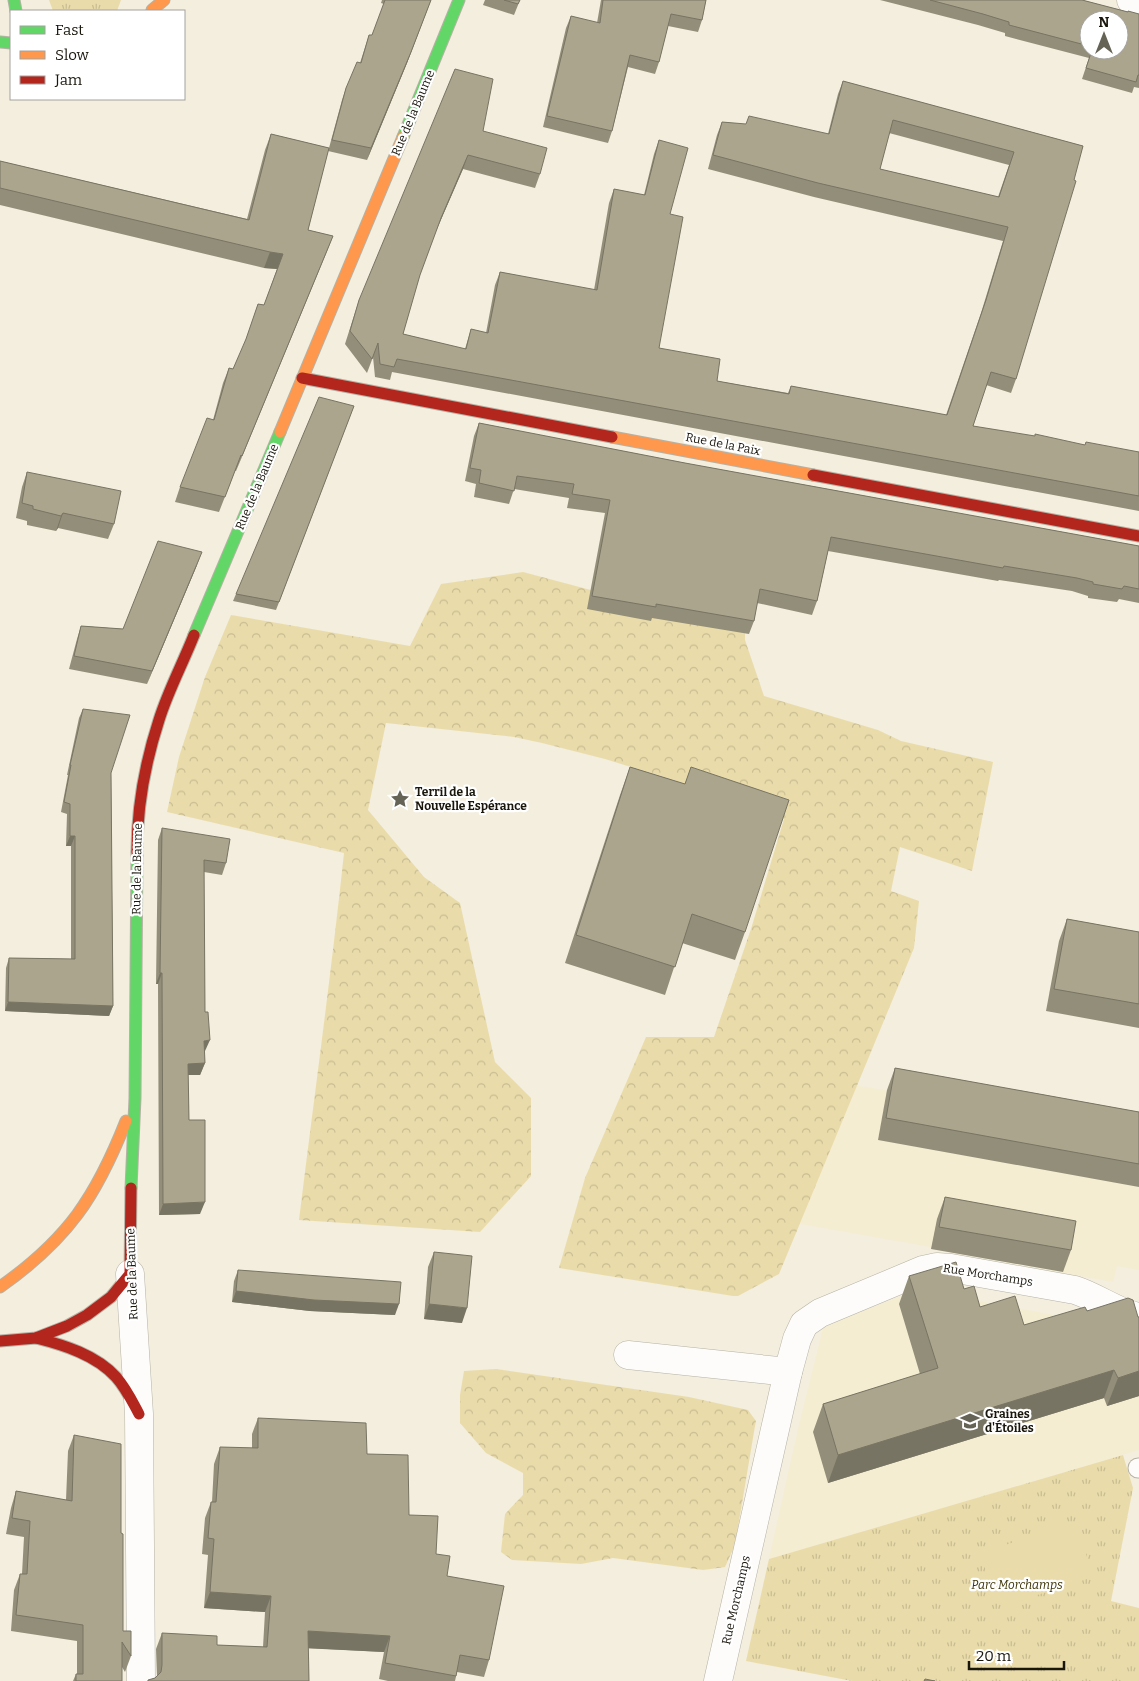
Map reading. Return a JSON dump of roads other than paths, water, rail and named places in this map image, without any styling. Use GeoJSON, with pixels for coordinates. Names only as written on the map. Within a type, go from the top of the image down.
{"type":"FeatureCollection","features":[{"type":"Feature","properties":{"kind":"street"},"geometry":{"type":"LineString","coordinates":[[152,7],[164,0]]}},
{"type":"Feature","properties":{"kind":"street","name":"Rue de la Baume"},"geometry":{"type":"LineString","coordinates":[[141,1681],[139,1414],[130,1274],[131,1169],[135,1098],[137,823],[147,762],[159,719],[459,0]]}},
{"type":"Feature","properties":{"kind":"street"},"geometry":{"type":"LineString","coordinates":[[1131,0],[1139,2]]}},
{"type":"Feature","properties":{"kind":"street","name":"Rue de la Paix"},"geometry":{"type":"LineString","coordinates":[[302,378],[378,394],[1139,536]]}},
{"type":"Feature","properties":{"kind":"street"},"geometry":{"type":"LineString","coordinates":[[0,1287],[33,1264],[56,1243],[74,1220],[103,1176],[135,1098]]}},
{"type":"Feature","properties":{"kind":"street","name":"Rue Morchamps"},"geometry":{"type":"LineString","coordinates":[[718,1681],[788,1372],[797,1339],[804,1324],[820,1313],[840,1304],[923,1270],[937,1267],[1075,1290],[1122,1312],[1139,1317]]}},
{"type":"Feature","properties":{"kind":"street"},"geometry":{"type":"LineString","coordinates":[[36,1338],[67,1326],[87,1315],[111,1297],[130,1274]]}},
{"type":"Feature","properties":{"kind":"street"},"geometry":{"type":"LineString","coordinates":[[0,1341],[36,1338],[59,1343],[94,1360],[113,1375],[124,1388],[139,1414]]}},
{"type":"Feature","properties":{"kind":"street"},"geometry":{"type":"LineString","coordinates":[[628,1354],[788,1372]]}},
{"type":"Feature","properties":{"kind":"place","name":"Terril de la Nouvelle Espérance"},"geometry":{"type":"Point","coordinates":[400,799]}},
{"type":"Feature","properties":{"kind":"place","name":"Graines d'Étoiles"},"geometry":{"type":"Point","coordinates":[970,1421]}},
{"type":"Feature","properties":{"kind":"park label","name":"Parc Morchamps"},"geometry":{"type":"Point","coordinates":[1017,1585]}}]}
